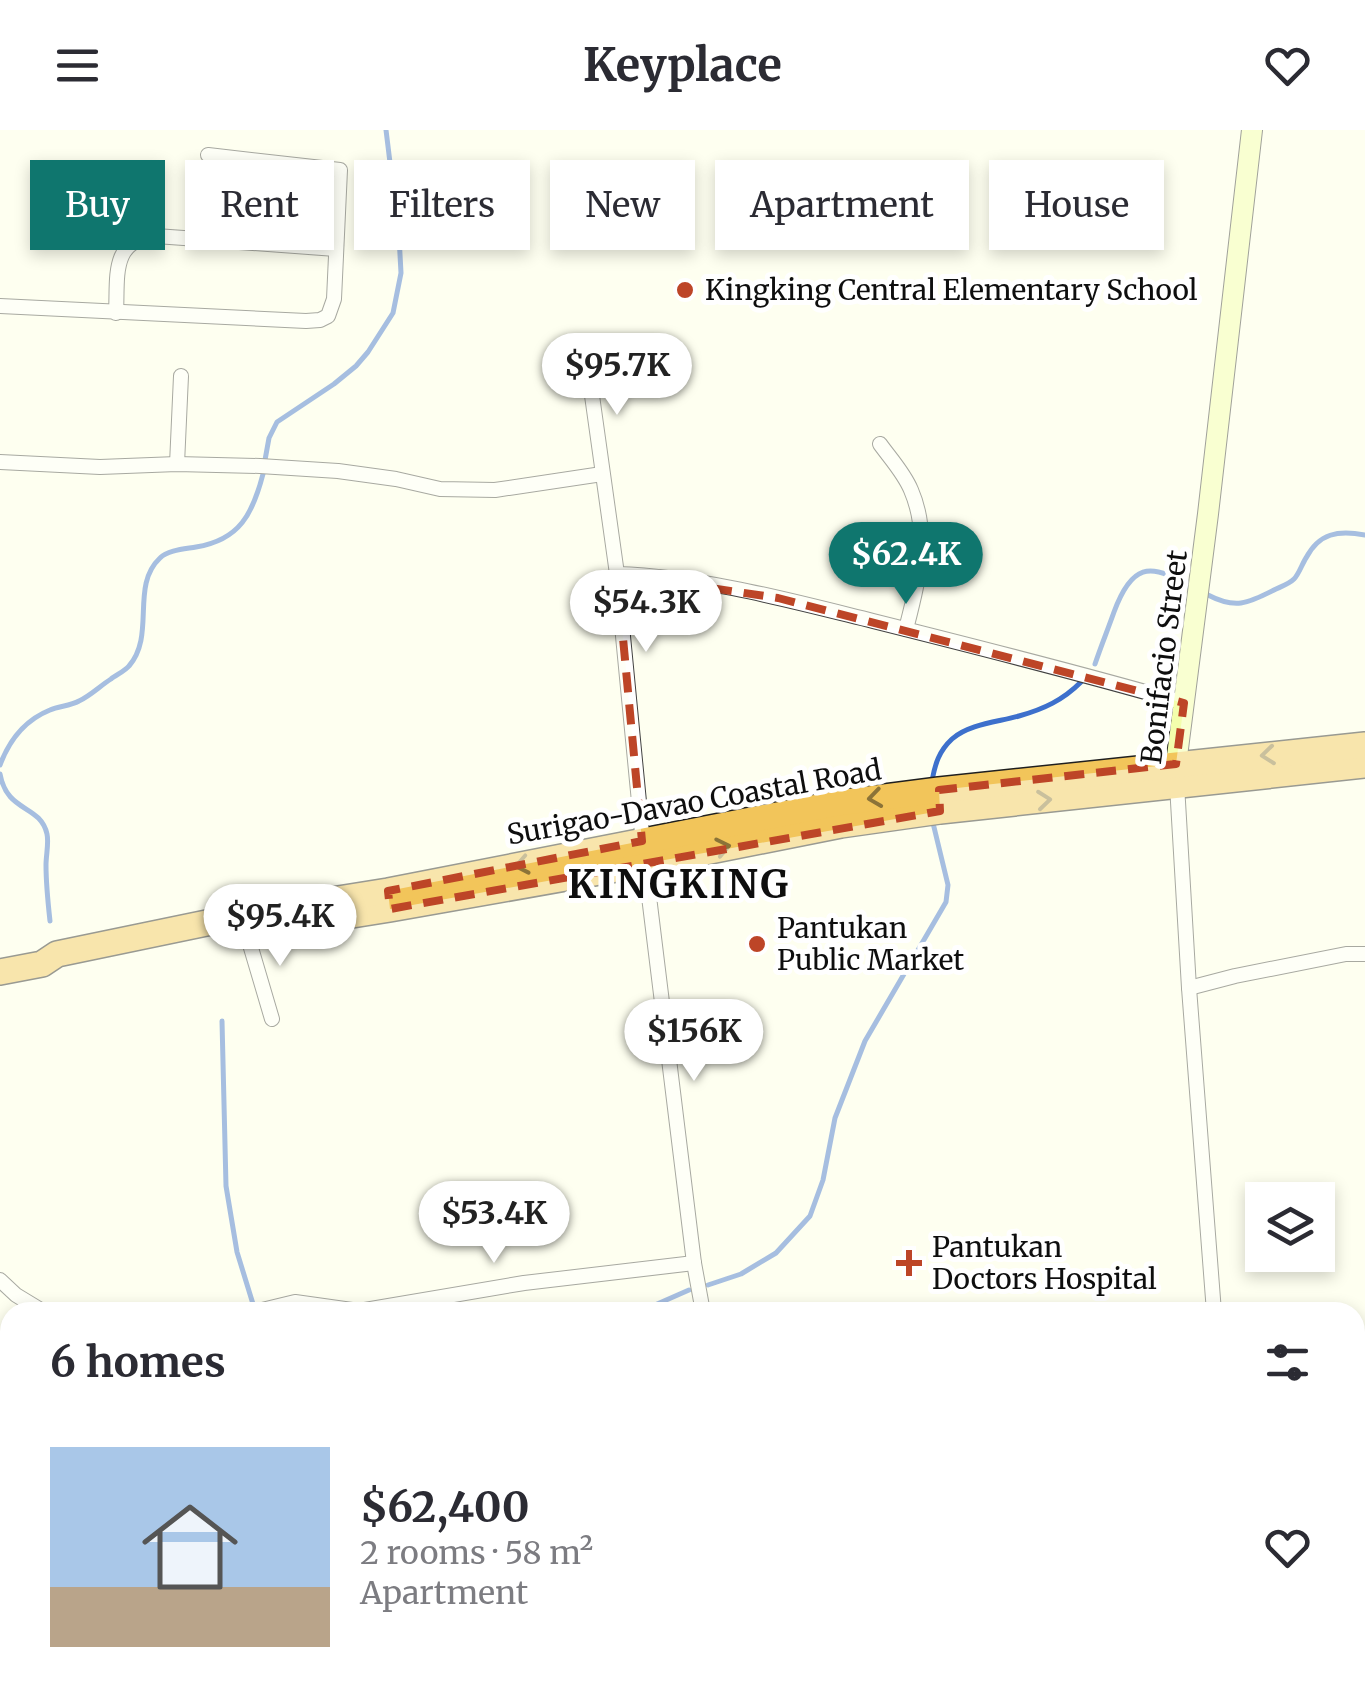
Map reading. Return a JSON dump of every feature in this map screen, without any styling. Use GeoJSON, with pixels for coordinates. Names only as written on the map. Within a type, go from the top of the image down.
{"type":"FeatureCollection","features":[{"type":"Feature","properties":{"kind":"highway","name":"Surigao-Davao Coastal Road"},"geometry":{"type":"LineString","coordinates":[[0,972],[42,964],[60,968],[262,923],[643,852],[824,828],[939,800],[1329,758],[1365,745]]}},
{"type":"Feature","properties":{"kind":"highway","name":"Surigao-Davao Coastal Road"},"geometry":{"type":"LineString","coordinates":[[1329,758],[1365,765]]}},
{"type":"Feature","properties":{"kind":"street","name":"Bonifacio Street"},"geometry":{"type":"LineString","coordinates":[[1213,1302],[1177,775],[1252,130]]}},
{"type":"Feature","properties":{"kind":"street"},"geometry":{"type":"LineString","coordinates":[[0,306],[320,320],[328,316],[332,309],[340,170],[208,155]]}},
{"type":"Feature","properties":{"kind":"street"},"geometry":{"type":"LineString","coordinates":[[116,313],[122,254],[130,243],[142,237],[336,249]]}},
{"type":"Feature","properties":{"kind":"street"},"geometry":{"type":"LineString","coordinates":[[588,367],[617,574],[643,852],[701,1302]]}},
{"type":"Feature","properties":{"kind":"street"},"geometry":{"type":"LineString","coordinates":[[178,464],[181,376]]}},
{"type":"Feature","properties":{"kind":"street"},"geometry":{"type":"LineString","coordinates":[[880,444],[910,487],[919,515],[919,579],[906,629]]}},
{"type":"Feature","properties":{"kind":"street"},"geometry":{"type":"LineString","coordinates":[[0,462],[100,467],[178,464],[338,472],[440,489],[495,490],[602,474]]}},
{"type":"Feature","properties":{"kind":"street"},"geometry":{"type":"LineString","coordinates":[[617,574],[701,581],[906,629],[1184,703]]}},
{"type":"Feature","properties":{"kind":"street"},"geometry":{"type":"LineString","coordinates":[[262,923],[272,1019]]}},
{"type":"Feature","properties":{"kind":"street"},"geometry":{"type":"LineString","coordinates":[[1189,988],[1328,958],[1365,954]]}},
{"type":"Feature","properties":{"kind":"street"},"geometry":{"type":"LineString","coordinates":[[413,1302],[524,1283],[694,1262]]}},
{"type":"Feature","properties":{"kind":"street"},"geometry":{"type":"LineString","coordinates":[[0,1280],[28,1302]]}},
{"type":"Feature","properties":{"kind":"highlighted area"},"geometry":{"type":"Polygon","coordinates":[[[617,574],[778,598],[1184,703],[1176,764],[939,790],[940,811],[390,909],[388,891],[642,841],[617,574]]]}},
{"type":"Feature","properties":{"kind":"waterway"},"geometry":{"type":"LineString","coordinates":[[265,460],[277,422],[356,366],[393,313],[401,273],[386,130]]}},
{"type":"Feature","properties":{"kind":"waterway"},"geometry":{"type":"LineString","coordinates":[[0,765],[13,740],[33,719],[83,699],[129,666],[141,640],[144,596],[151,569],[167,553],[211,543],[234,531],[255,501],[263,474]]}},
{"type":"Feature","properties":{"kind":"waterway"},"geometry":{"type":"LineString","coordinates":[[1208,595],[1234,603],[1256,599],[1294,579],[1323,538],[1338,533],[1365,535]]}},
{"type":"Feature","properties":{"kind":"waterway"},"geometry":{"type":"LineString","coordinates":[[1095,664],[1120,597],[1135,577],[1152,571],[1190,587]]}},
{"type":"Feature","properties":{"kind":"waterway"},"geometry":{"type":"LineString","coordinates":[[932,781],[941,753],[959,734],[1045,707],[1081,682]]}},
{"type":"Feature","properties":{"kind":"waterway"},"geometry":{"type":"LineString","coordinates":[[0,774],[9,796],[38,817],[47,834],[50,921]]}},
{"type":"Feature","properties":{"kind":"waterway"},"geometry":{"type":"LineString","coordinates":[[708,1285],[741,1274],[776,1253],[810,1216],[823,1180],[835,1118],[865,1041],[946,902],[948,885],[933,823]]}},
{"type":"Feature","properties":{"kind":"waterway"},"geometry":{"type":"LineString","coordinates":[[222,1021],[226,1186],[237,1252],[252,1302]]}},
{"type":"Feature","properties":{"kind":"waterway"},"geometry":{"type":"LineString","coordinates":[[662,1302],[689,1290]]}},
{"type":"Feature","properties":{"kind":"place","name":"Kingking Central Elementary School"},"geometry":{"type":"Point","coordinates":[685,290]}},
{"type":"Feature","properties":{"kind":"place","name":"Pantukan Public Market"},"geometry":{"type":"Point","coordinates":[757,944]}},
{"type":"Feature","properties":{"kind":"place","name":"Pantukan Doctors Hospital"},"geometry":{"type":"Point","coordinates":[909,1263]}},
{"type":"Feature","properties":{"kind":"district","name":"KINGKING"},"geometry":{"type":"Point","coordinates":[679,884]}}]}
